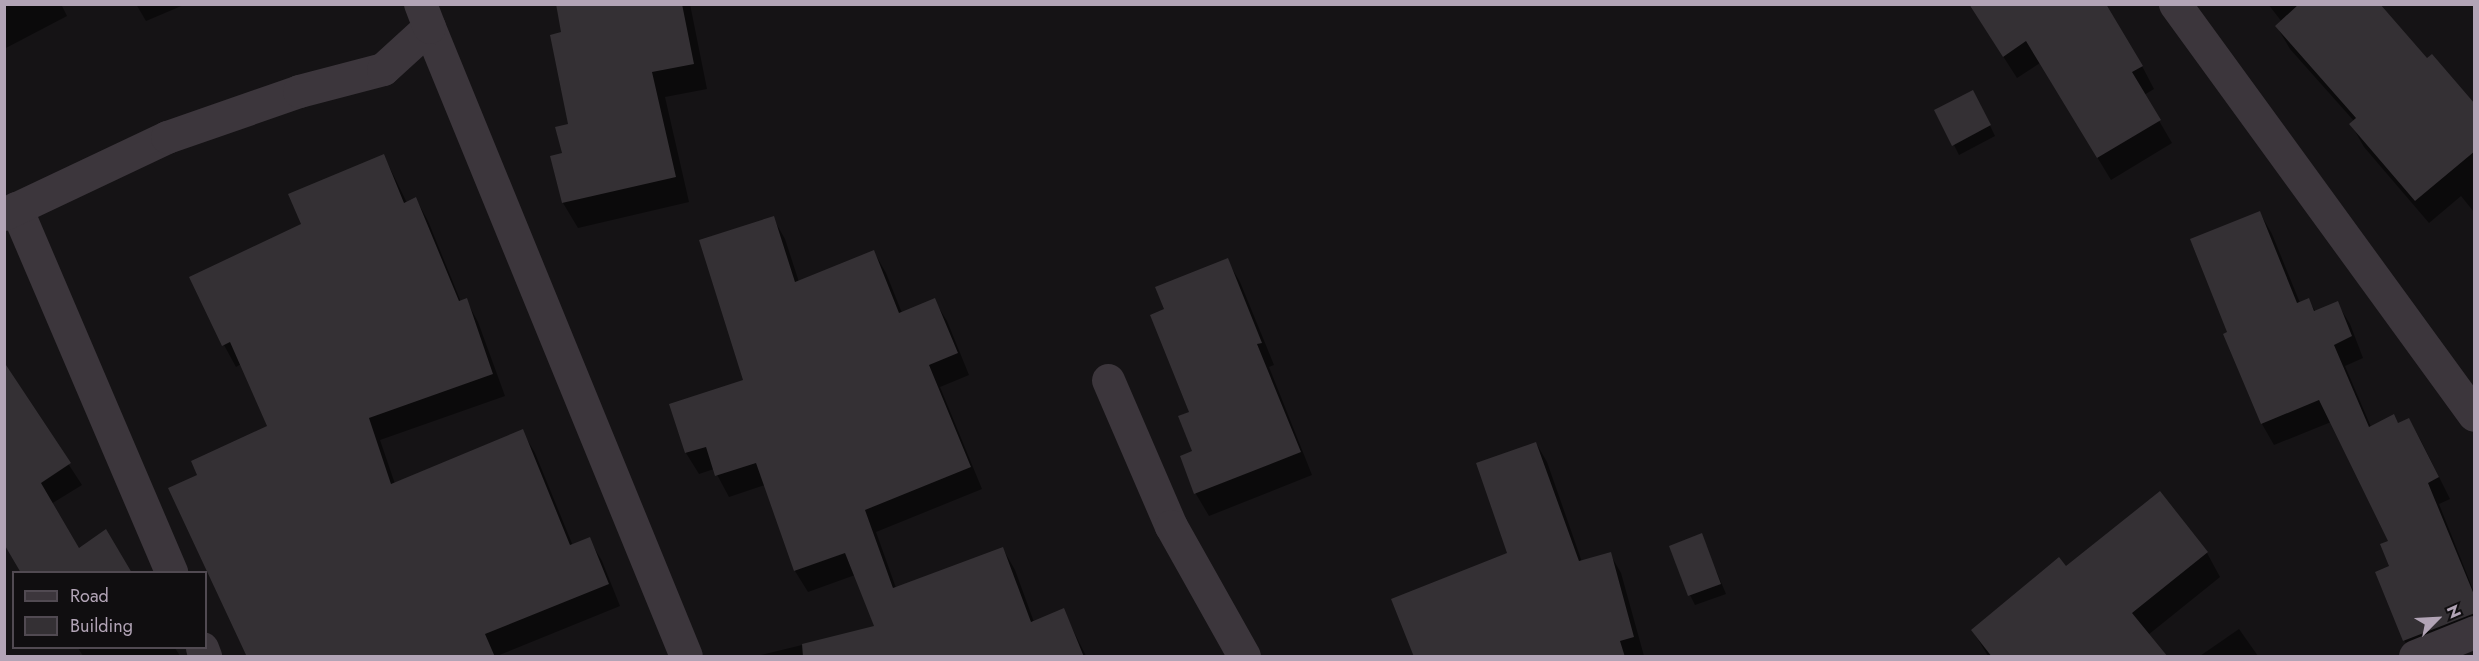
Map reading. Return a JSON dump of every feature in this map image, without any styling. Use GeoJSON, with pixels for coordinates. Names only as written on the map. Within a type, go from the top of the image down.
{"type":"FeatureCollection","features":[{"type":"Feature","properties":{"kind":"street"},"geometry":{"type":"LineString","coordinates":[[2175,4],[2475,415]]}},
{"type":"Feature","properties":{"kind":"street"},"geometry":{"type":"LineString","coordinates":[[170,571],[10,211],[167,137],[299,91],[382,69],[425,16],[686,657]]}},
{"type":"Feature","properties":{"kind":"street"},"geometry":{"type":"LineString","coordinates":[[1108,380],[1171,526],[1244,657]]}},
{"type":"Feature","properties":{"kind":"street"},"geometry":{"type":"LineString","coordinates":[[2415,657],[2475,632]]}},
{"type":"Feature","properties":{"kind":"building"},"geometry":{"type":"Polygon","coordinates":[[[556,4],[682,4],[694,64],[652,72],[676,177],[562,203],[550,156],[562,153],[555,127],[568,124],[550,35],[561,32],[556,4]]]}},
{"type":"Feature","properties":{"kind":"building"},"geometry":{"type":"Polygon","coordinates":[[[1969,4],[2106,4],[2143,66],[2132,72],[2161,120],[2097,158],[2026,41],[2003,57],[1969,4]]]}},
{"type":"Feature","properties":{"kind":"building"},"geometry":{"type":"Polygon","coordinates":[[[2299,4],[2380,4],[2427,58],[2432,54],[2475,104],[2475,151],[2415,201],[2349,124],[2356,118],[2275,26],[2299,4]]]}},
{"type":"Feature","properties":{"kind":"building"},"geometry":{"type":"Polygon","coordinates":[[[1973,90],[1991,125],[1952,146],[1934,110],[1973,90]]]}},
{"type":"Feature","properties":{"kind":"building"},"geometry":{"type":"Polygon","coordinates":[[[384,154],[404,203],[416,197],[459,301],[467,298],[493,374],[369,418],[391,484],[523,429],[570,545],[590,537],[609,584],[485,634],[495,657],[247,657],[168,488],[197,475],[191,461],[267,426],[230,342],[222,346],[189,277],[301,224],[288,194],[384,154]]]}},
{"type":"Feature","properties":{"kind":"building"},"geometry":{"type":"Polygon","coordinates":[[[2260,211],[2297,303],[2309,298],[2314,311],[2338,301],[2352,336],[2334,345],[2369,427],[2394,414],[2398,423],[2409,418],[2439,477],[2428,483],[2475,597],[2475,613],[2403,641],[2375,572],[2389,566],[2380,544],[2388,541],[2319,400],[2261,424],[2223,334],[2227,332],[2190,239],[2260,211]]]}},
{"type":"Feature","properties":{"kind":"building"},"geometry":{"type":"Polygon","coordinates":[[[774,216],[795,282],[874,250],[899,313],[935,298],[958,353],[929,365],[971,467],[865,510],[893,588],[1003,547],[1031,622],[1064,608],[1084,657],[803,657],[802,644],[874,626],[845,553],[794,571],[756,463],[715,476],[706,447],[685,453],[669,404],[743,380],[699,240],[774,216]]]}},
{"type":"Feature","properties":{"kind":"building"},"geometry":{"type":"Polygon","coordinates":[[[1228,258],[1262,343],[1257,344],[1301,452],[1194,494],[1180,456],[1192,451],[1178,416],[1189,412],[1150,315],[1164,309],[1155,287],[1228,258]]]}},
{"type":"Feature","properties":{"kind":"building"},"geometry":{"type":"Polygon","coordinates":[[[4,362],[71,463],[41,483],[79,548],[106,529],[131,571],[20,571],[4,544],[4,362]]]}},
{"type":"Feature","properties":{"kind":"building"},"geometry":{"type":"Polygon","coordinates":[[[1536,442],[1579,561],[1611,552],[1634,637],[1620,641],[1625,657],[1414,657],[1391,599],[1507,553],[1476,463],[1536,442]]]}},
{"type":"Feature","properties":{"kind":"building"},"geometry":{"type":"Polygon","coordinates":[[[2160,491],[2208,552],[2132,613],[2168,657],[1992,657],[1971,630],[2059,557],[2066,566],[2160,491]]]}},
{"type":"Feature","properties":{"kind":"building"},"geometry":{"type":"Polygon","coordinates":[[[1702,533],[1721,584],[1688,596],[1669,546],[1702,533]]]}}]}
